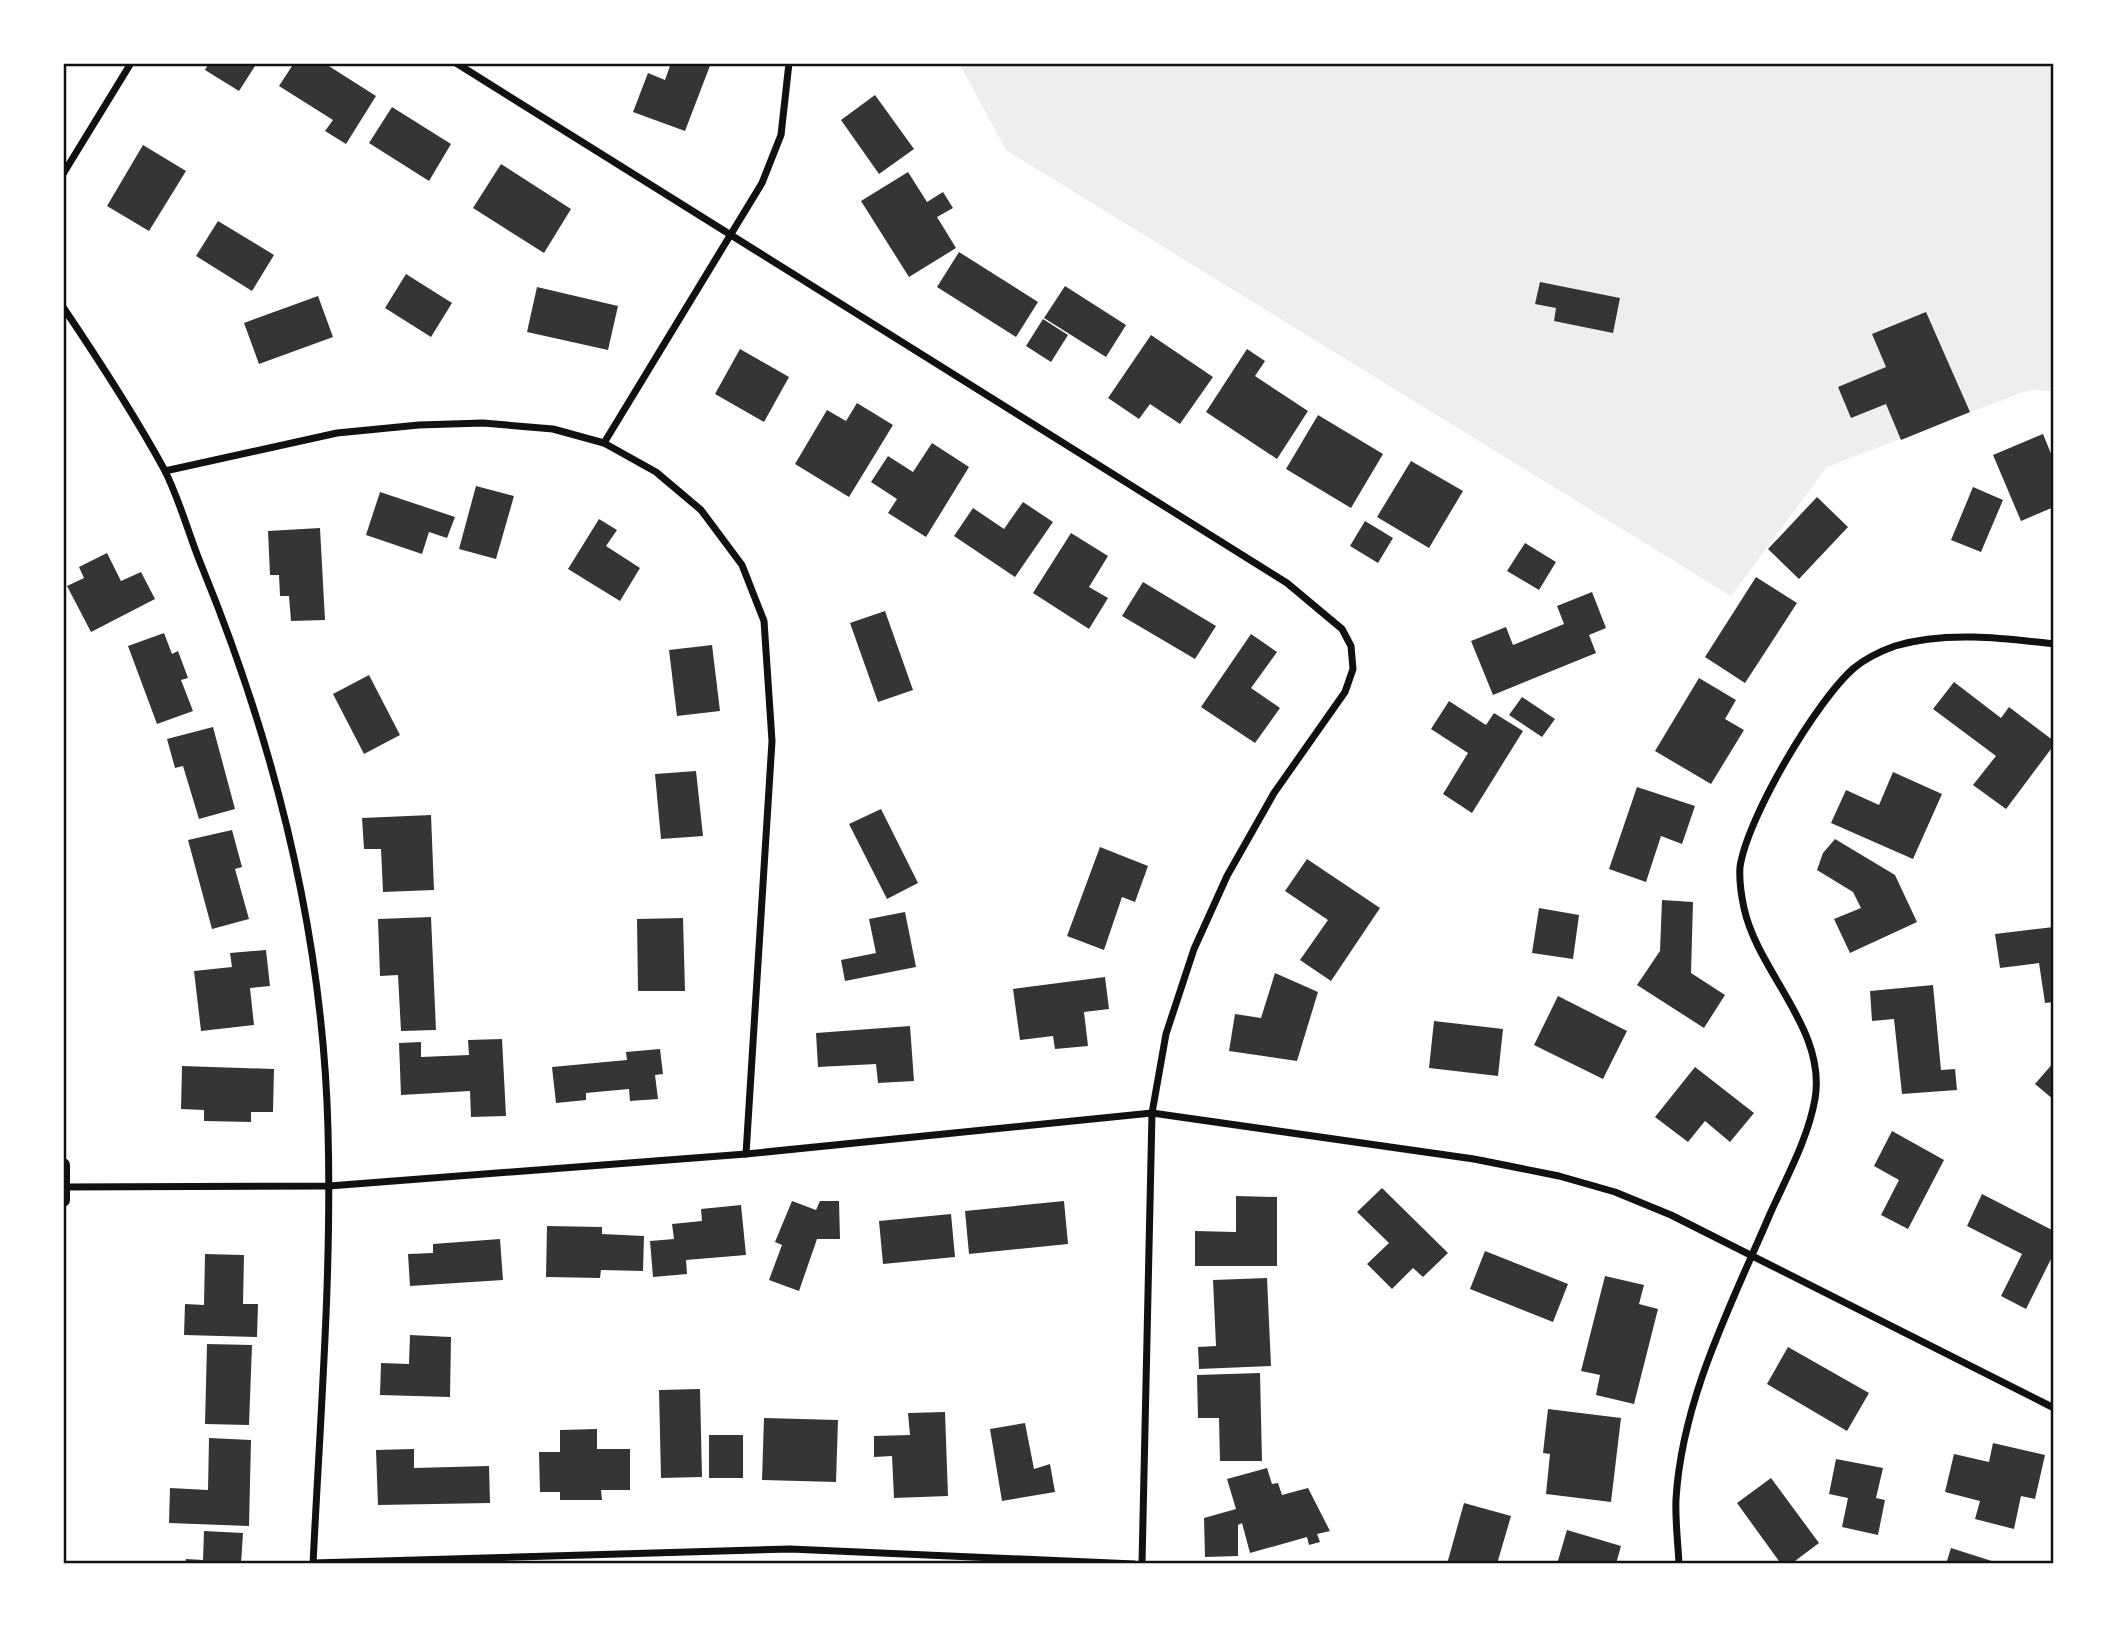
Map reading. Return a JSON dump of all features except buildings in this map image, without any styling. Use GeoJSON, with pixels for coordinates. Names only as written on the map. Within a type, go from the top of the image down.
{"type":"FeatureCollection","features":[{"type":"Feature","properties":{"kind":"main road"},"geometry":{"type":"LineString","coordinates":[[63,1165],[63,1200]]}},
{"type":"Feature","properties":{"kind":"street"},"geometry":{"type":"LineString","coordinates":[[63,174],[131,63]]}},
{"type":"Feature","properties":{"kind":"street"},"geometry":{"type":"LineString","coordinates":[[456,63],[1287,583],[1334,620],[1351,646],[1353,669],[1345,692],[1274,793],[1227,876],[1194,949],[1166,1034],[1152,1113],[1142,1564]]}},
{"type":"Feature","properties":{"kind":"street"},"geometry":{"type":"LineString","coordinates":[[604,443],[762,183],[781,135],[789,63]]}},
{"type":"Feature","properties":{"kind":"street"},"geometry":{"type":"LineString","coordinates":[[63,307],[165,471],[225,624],[265,740],[287,817],[304,892],[318,981],[328,1128],[329,1186],[313,1563],[790,1549],[1134,1564]]}},
{"type":"Feature","properties":{"kind":"street"},"geometry":{"type":"LineString","coordinates":[[165,471],[337,433],[419,425],[483,423],[553,429],[604,443],[656,472],[701,510],[743,565],[764,621],[772,741],[746,1154]]}},
{"type":"Feature","properties":{"kind":"street"},"geometry":{"type":"LineString","coordinates":[[1679,1564],[1676,1500],[1683,1443],[1703,1373],[1806,1130],[1816,1084],[1815,1066],[1802,1028],[1745,912],[1740,885],[1746,846],[1761,813],[1815,717],[1843,679],[1874,655],[1921,640],[1950,637],[2054,643]]}},
{"type":"Feature","properties":{"kind":"street"},"geometry":{"type":"LineString","coordinates":[[64,1187],[329,1186],[746,1154],[1152,1113],[1474,1159],[1559,1176],[1615,1192],[1671,1215],[2054,1408]]}},
{"type":"Feature","properties":{"kind":"shaded area"},"geometry":{"type":"Polygon","coordinates":[[[959,63],[2054,63],[2054,391],[2029,390],[1827,467],[1731,596],[1006,150],[959,63]]]}}]}
